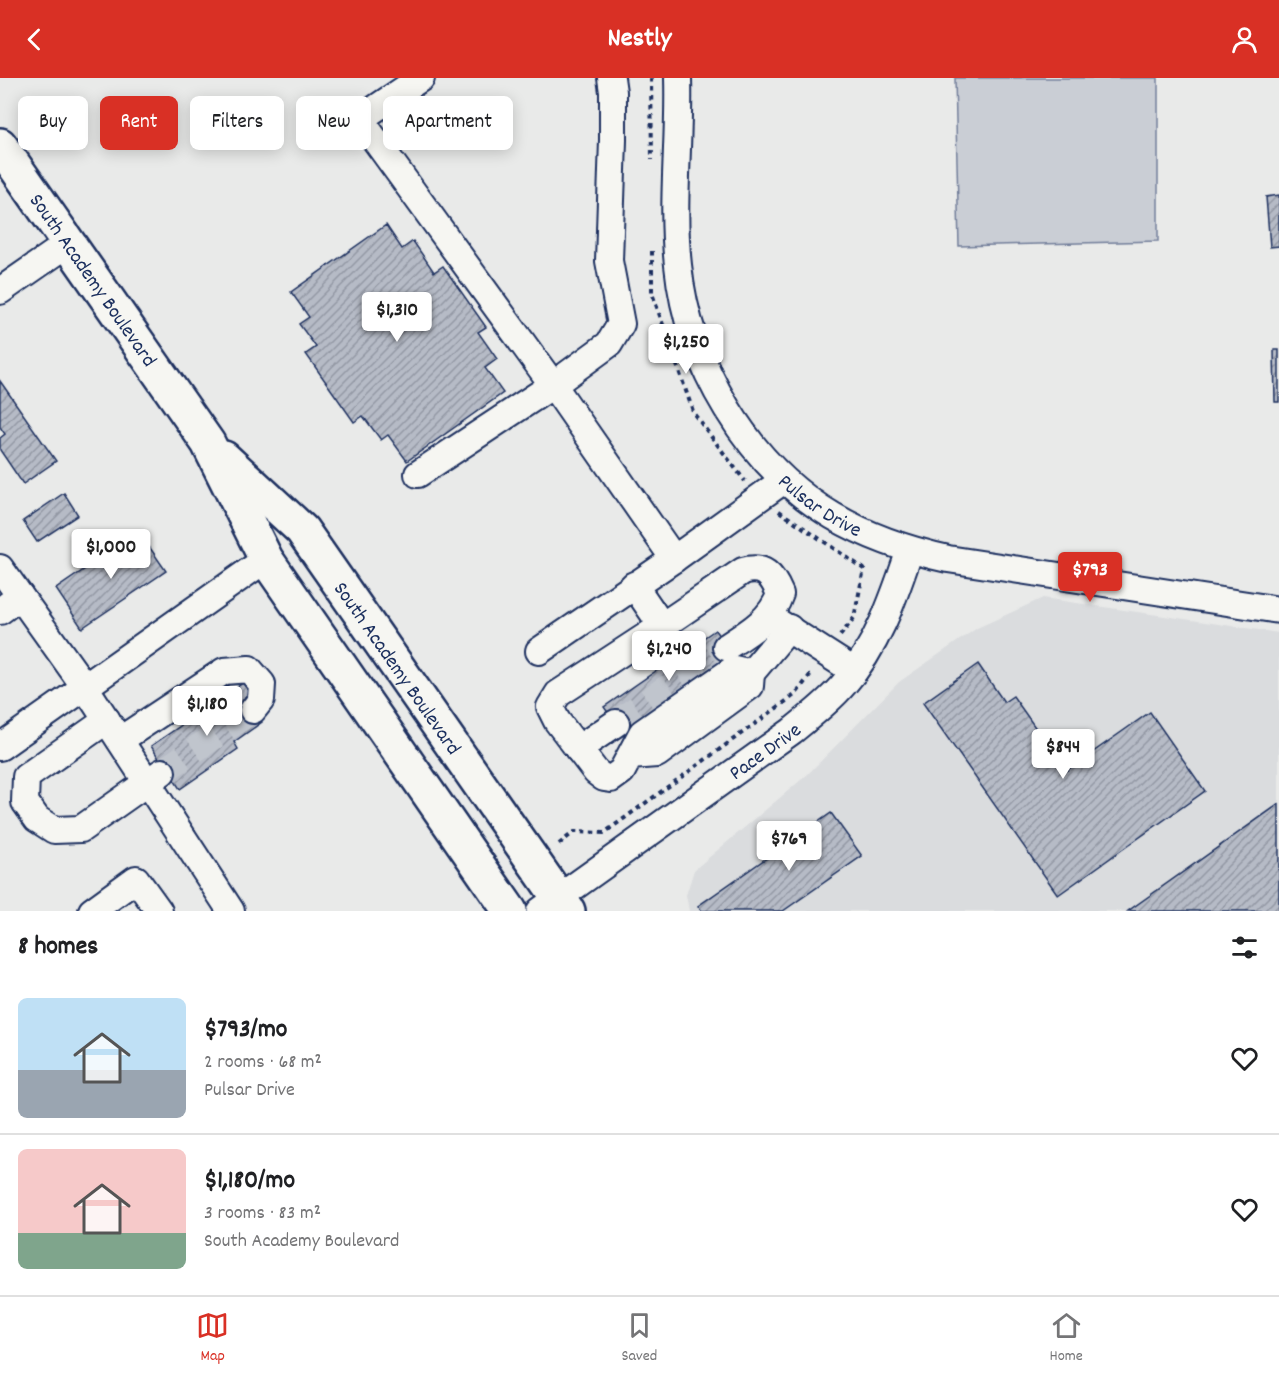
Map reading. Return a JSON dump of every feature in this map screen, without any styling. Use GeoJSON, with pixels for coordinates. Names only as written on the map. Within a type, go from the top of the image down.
{"type":"FeatureCollection","features":[{"type":"Feature","properties":{"kind":"highway","name":"South Academy Boulevard"},"geometry":{"type":"LineString","coordinates":[[0,145],[208,443],[266,559],[510,911]]}},
{"type":"Feature","properties":{"kind":"highway","name":"South Academy Boulevard"},"geometry":{"type":"LineString","coordinates":[[208,443],[302,530],[556,906]]}},
{"type":"Feature","properties":{"kind":"street"},"geometry":{"type":"LineString","coordinates":[[421,78],[360,118],[553,385],[674,559]]}},
{"type":"Feature","properties":{"kind":"street"},"geometry":{"type":"LineString","coordinates":[[418,474],[553,385],[609,344],[621,324],[609,261],[613,140],[611,78]]}},
{"type":"Feature","properties":{"kind":"street","name":"Pulsar Drive"},"geometry":{"type":"LineString","coordinates":[[678,78],[678,264],[695,341],[729,411],[764,460],[784,480],[831,515],[863,532],[910,550],[948,559],[1279,610]]}},
{"type":"Feature","properties":{"kind":"street"},"geometry":{"type":"LineString","coordinates":[[0,291],[69,243]]}},
{"type":"Feature","properties":{"kind":"street"},"geometry":{"type":"LineString","coordinates":[[539,651],[674,559],[784,480]]}},
{"type":"Feature","properties":{"kind":"street","name":"Pace Drive"},"geometry":{"type":"LineString","coordinates":[[556,906],[824,706],[846,683],[882,625],[910,550]]}},
{"type":"Feature","properties":{"kind":"street"},"geometry":{"type":"LineString","coordinates":[[0,747],[266,559]]}},
{"type":"Feature","properties":{"kind":"street"},"geometry":{"type":"LineString","coordinates":[[0,568],[113,730],[155,777],[231,911]]}},
{"type":"Feature","properties":{"kind":"street"},"geometry":{"type":"LineString","coordinates":[[753,568],[764,570],[774,580],[780,594],[777,603],[778,622],[751,673],[734,669],[642,733],[622,771],[611,779],[604,778],[596,772],[557,721],[550,707],[558,694],[734,576],[753,568]]}},
{"type":"Feature","properties":{"kind":"street"},"geometry":{"type":"LineString","coordinates":[[634,585],[662,626]]}},
{"type":"Feature","properties":{"kind":"street"},"geometry":{"type":"LineString","coordinates":[[0,611],[20,596]]}},
{"type":"Feature","properties":{"kind":"street"},"geometry":{"type":"LineString","coordinates":[[726,647],[752,630],[778,622],[854,671]]}},
{"type":"Feature","properties":{"kind":"street"},"geometry":{"type":"LineString","coordinates":[[155,777],[81,828],[54,830],[37,819],[25,802],[26,777],[224,671],[249,669],[262,684],[261,700],[253,710]]}},
{"type":"Feature","properties":{"kind":"street"},"geometry":{"type":"LineString","coordinates":[[578,749],[616,723]]}},
{"type":"Feature","properties":{"kind":"street"},"geometry":{"type":"LineString","coordinates":[[92,911],[136,879],[159,911]]}},
{"type":"Feature","properties":{"kind":"shaded area"},"geometry":{"type":"Polygon","coordinates":[[[955,78],[1158,78],[1158,241],[959,246],[955,78]]]}},
{"type":"Feature","properties":{"kind":"shaded area"},"geometry":{"type":"Polygon","coordinates":[[[1043,598],[1279,633],[1279,911],[689,911],[686,895],[694,870],[808,774],[899,682],[977,628],[1043,598]]]}},
{"type":"Feature","properties":{"kind":"building"},"geometry":{"type":"Polygon","coordinates":[[[1279,195],[1279,246],[1270,247],[1266,197],[1279,195]]]}},
{"type":"Feature","properties":{"kind":"building"},"geometry":{"type":"Polygon","coordinates":[[[386,225],[402,249],[413,241],[434,272],[443,266],[486,327],[478,332],[497,359],[485,368],[503,393],[407,461],[388,435],[381,440],[363,416],[354,422],[306,354],[316,347],[299,324],[309,317],[291,292],[386,225]]]}},
{"type":"Feature","properties":{"kind":"building"},"geometry":{"type":"Polygon","coordinates":[[[1274,350],[1279,350],[1279,402],[1275,402],[1274,350]]]}},
{"type":"Feature","properties":{"kind":"building"},"geometry":{"type":"Polygon","coordinates":[[[0,381],[56,461],[23,484],[0,450],[0,438],[5,434],[0,427],[0,381]]]}},
{"type":"Feature","properties":{"kind":"building"},"geometry":{"type":"Polygon","coordinates":[[[64,493],[78,515],[37,542],[23,521],[64,493]]]}},
{"type":"Feature","properties":{"kind":"building"},"geometry":{"type":"Polygon","coordinates":[[[139,532],[166,571],[82,628],[56,589],[139,532]]]}},
{"type":"Feature","properties":{"kind":"building"},"geometry":{"type":"Polygon","coordinates":[[[715,630],[733,657],[623,734],[604,707],[715,630]]]}},
{"type":"Feature","properties":{"kind":"building"},"geometry":{"type":"Polygon","coordinates":[[[978,664],[1004,702],[1013,696],[1066,771],[1150,712],[1205,791],[1058,895],[923,703],[978,664]]]}},
{"type":"Feature","properties":{"kind":"building"},"geometry":{"type":"Polygon","coordinates":[[[243,683],[250,693],[245,697],[262,722],[234,742],[238,749],[180,789],[173,778],[169,781],[151,746],[243,683]]]}},
{"type":"Feature","properties":{"kind":"building"},"geometry":{"type":"Polygon","coordinates":[[[1279,804],[1279,911],[1128,911],[1279,804]]]}},
{"type":"Feature","properties":{"kind":"building"},"geometry":{"type":"Polygon","coordinates":[[[831,813],[862,856],[783,911],[702,911],[698,906],[831,813]]]}},
{"type":"Feature","properties":{"kind":"tunnel"},"geometry":{"type":"LineString","coordinates":[[616,723],[726,647]]}},
{"type":"Feature","properties":{"kind":"tunnel"},"geometry":{"type":"LineString","coordinates":[[162,772],[253,710]]}}]}
